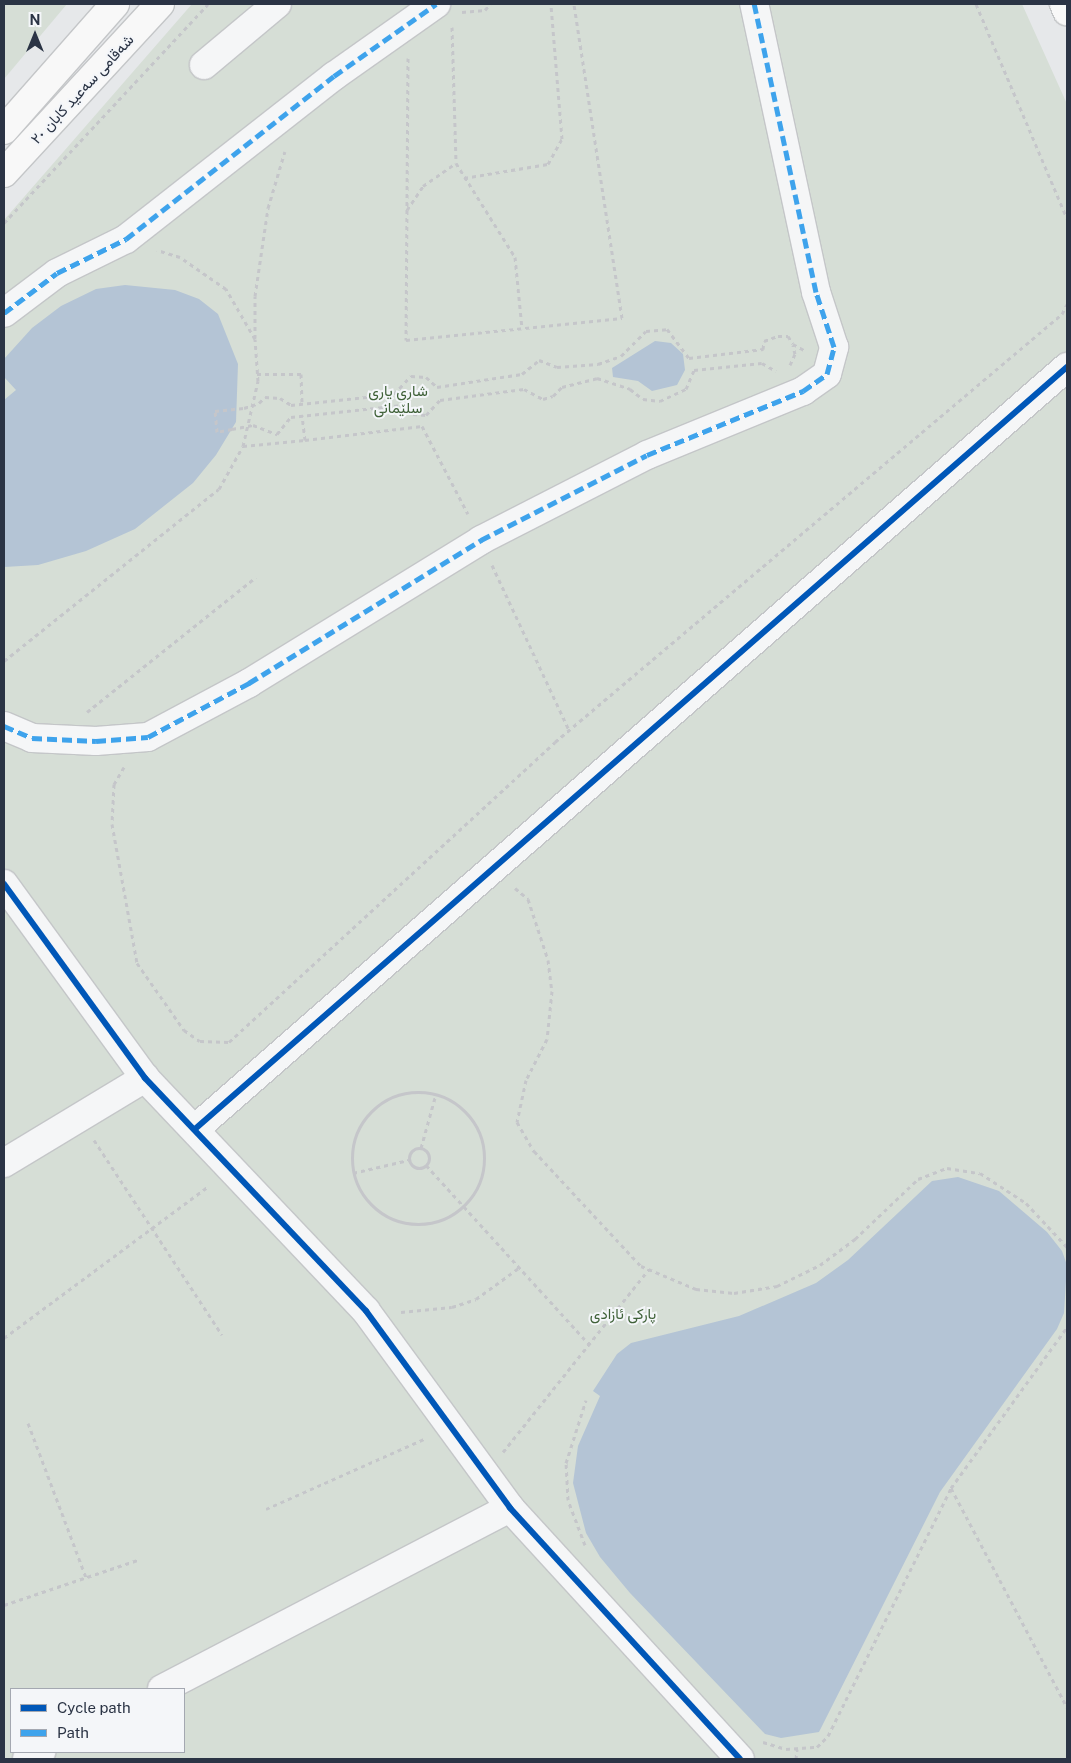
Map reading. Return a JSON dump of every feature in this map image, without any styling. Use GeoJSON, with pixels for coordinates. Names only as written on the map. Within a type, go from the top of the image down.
{"type":"FeatureCollection","features":[{"type":"Feature","properties":{"kind":"main road","name":"شەقامی سەعید کابان ٢٠"},"geometry":{"type":"LineString","coordinates":[[4,130],[115,4]]}},
{"type":"Feature","properties":{"kind":"main road","name":"شەقامی سەعید کابان ٢٠"},"geometry":{"type":"LineString","coordinates":[[4,174],[160,4]]}},
{"type":"Feature","properties":{"kind":"main road"},"geometry":{"type":"LineString","coordinates":[[1064,4],[1067,11]]}},
{"type":"Feature","properties":{"kind":"street"},"geometry":{"type":"LineString","coordinates":[[204,65],[276,4]]}},
{"type":"Feature","properties":{"kind":"street"},"geometry":{"type":"LineString","coordinates":[[4,726],[32,738],[96,741],[148,737],[250,683],[480,540],[648,455],[803,391],[827,374],[834,347],[816,292],[754,4]]}},
{"type":"Feature","properties":{"kind":"street"},"geometry":{"type":"LineString","coordinates":[[4,313],[57,273],[126,239],[409,23],[447,13]]}},
{"type":"Feature","properties":{"kind":"street"},"geometry":{"type":"LineString","coordinates":[[195,1129],[491,868],[1067,367]]}},
{"type":"Feature","properties":{"kind":"street"},"geometry":{"type":"LineString","coordinates":[[4,884],[145,1078],[233,1168],[366,1311],[510,1508],[740,1759]]}},
{"type":"Feature","properties":{"kind":"street"},"geometry":{"type":"LineString","coordinates":[[4,1164],[78,1117],[145,1078]]}},
{"type":"Feature","properties":{"kind":"street"},"geometry":{"type":"LineString","coordinates":[[164,1688],[510,1508]]}},
{"type":"Feature","properties":{"kind":"street"},"geometry":{"type":"LineString","coordinates":[[27,1759],[39,1753]]}},
{"type":"Feature","properties":{"kind":"path"},"geometry":{"type":"LineString","coordinates":[[4,223],[208,4]]}},
{"type":"Feature","properties":{"kind":"path"},"geometry":{"type":"LineString","coordinates":[[490,4],[485,10],[447,13],[456,163],[515,257],[522,329]]}},
{"type":"Feature","properties":{"kind":"path"},"geometry":{"type":"LineString","coordinates":[[464,178],[548,164],[562,139],[551,4]]}},
{"type":"Feature","properties":{"kind":"path"},"geometry":{"type":"LineString","coordinates":[[409,23],[406,340],[622,318],[574,4]]}},
{"type":"Feature","properties":{"kind":"path"},"geometry":{"type":"LineString","coordinates":[[976,4],[1067,218]]}},
{"type":"Feature","properties":{"kind":"path"},"geometry":{"type":"LineString","coordinates":[[4,661],[219,490],[243,446],[257,374],[254,296],[268,208],[286,148]]}},
{"type":"Feature","properties":{"kind":"path"},"geometry":{"type":"LineString","coordinates":[[407,210],[423,186],[456,163]]}},
{"type":"Feature","properties":{"kind":"path"},"geometry":{"type":"LineString","coordinates":[[126,239],[180,257],[226,290],[255,339]]}},
{"type":"Feature","properties":{"kind":"path"},"geometry":{"type":"LineString","coordinates":[[148,737],[114,784],[112,824],[137,963],[184,1030],[200,1041],[229,1042],[569,730],[1054,320],[1067,304]]}},
{"type":"Feature","properties":{"kind":"path"},"geometry":{"type":"LineString","coordinates":[[667,329],[689,358],[763,349],[764,342],[778,336],[788,336],[793,344],[795,354],[787,372],[762,363],[694,370],[686,389],[660,401],[643,399],[630,389],[597,378],[562,387],[553,396],[543,399],[524,389],[440,400],[426,415],[413,414],[402,405],[291,417],[277,434],[253,425],[217,432],[215,412],[259,403],[265,397],[280,398],[291,405],[394,394],[411,376],[426,377],[437,387],[522,374],[539,360],[557,366],[598,364],[621,356],[646,331],[667,329]]}},
{"type":"Feature","properties":{"kind":"path"},"geometry":{"type":"LineString","coordinates":[[793,344],[802,350],[834,347]]}},
{"type":"Feature","properties":{"kind":"path"},"geometry":{"type":"LineString","coordinates":[[257,374],[300,374],[302,403]]}},
{"type":"Feature","properties":{"kind":"path"},"geometry":{"type":"LineString","coordinates":[[302,415],[305,440]]}},
{"type":"Feature","properties":{"kind":"path"},"geometry":{"type":"LineString","coordinates":[[243,446],[422,426],[480,540],[569,730]]}},
{"type":"Feature","properties":{"kind":"path"},"geometry":{"type":"LineString","coordinates":[[53,739],[256,577]]}},
{"type":"Feature","properties":{"kind":"path"},"geometry":{"type":"LineString","coordinates":[[491,868],[528,900],[548,960],[552,991],[547,1040],[526,1080],[517,1107],[522,1136],[641,1266],[696,1289],[734,1293],[777,1286],[820,1264],[855,1240],[918,1179],[946,1168],[980,1173],[1026,1203],[1067,1247]]}},
{"type":"Feature","properties":{"kind":"path"},"geometry":{"type":"LineString","coordinates":[[416,1092],[436,1094],[455,1103],[470,1117],[483,1145],[482,1177],[464,1206],[430,1223],[399,1222],[372,1206],[353,1173],[354,1139],[369,1112],[395,1095],[416,1092]]}},
{"type":"Feature","properties":{"kind":"path"},"geometry":{"type":"LineString","coordinates":[[421,1148],[436,1094]]}},
{"type":"Feature","properties":{"kind":"path"},"geometry":{"type":"LineString","coordinates":[[78,1117],[222,1334]]}},
{"type":"Feature","properties":{"kind":"path"},"geometry":{"type":"LineString","coordinates":[[409,1160],[411,1151],[421,1148]]}},
{"type":"Feature","properties":{"kind":"path"},"geometry":{"type":"LineString","coordinates":[[409,1160],[419,1168],[426,1165],[429,1156],[421,1148]]}},
{"type":"Feature","properties":{"kind":"path"},"geometry":{"type":"LineString","coordinates":[[353,1173],[409,1160]]}},
{"type":"Feature","properties":{"kind":"path"},"geometry":{"type":"LineString","coordinates":[[426,1165],[589,1344]]}},
{"type":"Feature","properties":{"kind":"path"},"geometry":{"type":"LineString","coordinates":[[4,1338],[153,1230],[233,1168]]}},
{"type":"Feature","properties":{"kind":"path"},"geometry":{"type":"LineString","coordinates":[[366,1311],[452,1307],[485,1293],[520,1267]]}},
{"type":"Feature","properties":{"kind":"path"},"geometry":{"type":"LineString","coordinates":[[486,1474],[649,1269]]}},
{"type":"Feature","properties":{"kind":"path"},"geometry":{"type":"LineString","coordinates":[[759,1739],[786,1749],[797,1749],[817,1747],[828,1736],[951,1488],[1067,1327]]}},
{"type":"Feature","properties":{"kind":"path"},"geometry":{"type":"LineString","coordinates":[[586,1400],[566,1463],[568,1500],[588,1552]]}},
{"type":"Feature","properties":{"kind":"path"},"geometry":{"type":"LineString","coordinates":[[28,1423],[86,1577]]}},
{"type":"Feature","properties":{"kind":"path"},"geometry":{"type":"LineString","coordinates":[[266,1508],[452,1427]]}},
{"type":"Feature","properties":{"kind":"path"},"geometry":{"type":"LineString","coordinates":[[951,1488],[1067,1707]]}},
{"type":"Feature","properties":{"kind":"path"},"geometry":{"type":"LineString","coordinates":[[4,1605],[138,1560]]}},
{"type":"Feature","properties":{"kind":"path"},"geometry":{"type":"LineString","coordinates":[[796,1759],[797,1749]]}},
{"type":"Feature","properties":{"kind":"green space"},"geometry":{"type":"Polygon","coordinates":[[[4,4],[67,4],[4,79],[4,4]]]}},
{"type":"Feature","properties":{"kind":"green space"},"geometry":{"type":"Polygon","coordinates":[[[192,4],[1022,4],[1067,104],[1067,1759],[4,1759],[4,220],[192,4]]]}},
{"type":"Feature","properties":{"kind":"water"},"geometry":{"type":"Polygon","coordinates":[[[125,285],[175,290],[199,299],[218,314],[238,364],[236,422],[216,455],[193,483],[135,529],[86,551],[38,565],[4,567],[4,400],[16,390],[4,377],[4,359],[32,328],[61,306],[96,289],[125,285]]]}},
{"type":"Feature","properties":{"kind":"water"},"geometry":{"type":"Polygon","coordinates":[[[655,341],[671,343],[683,354],[685,370],[677,385],[652,391],[638,381],[613,377],[612,368],[655,341]]]}},
{"type":"Feature","properties":{"kind":"water"},"geometry":{"type":"Polygon","coordinates":[[[958,1177],[999,1191],[1047,1232],[1062,1251],[1067,1265],[1064,1313],[1057,1329],[940,1492],[819,1732],[781,1738],[765,1734],[630,1593],[600,1557],[586,1533],[573,1483],[578,1446],[600,1396],[593,1391],[617,1354],[631,1343],[739,1316],[816,1283],[848,1260],[932,1181],[958,1177]]]}},
{"type":"Feature","properties":{"kind":"marked path"},"geometry":{"type":"LineString","coordinates":[[4,313],[57,273],[126,239],[334,76],[436,4]]}},
{"type":"Feature","properties":{"kind":"marked path"},"geometry":{"type":"LineString","coordinates":[[4,726],[32,738],[96,741],[148,737],[249,683],[481,540],[647,455],[803,391],[827,374],[834,347],[816,292],[754,4]]}},
{"type":"Feature","properties":{"kind":"cycle path"},"geometry":{"type":"LineString","coordinates":[[195,1129],[1067,367]]}},
{"type":"Feature","properties":{"kind":"cycle path"},"geometry":{"type":"LineString","coordinates":[[4,884],[145,1078],[366,1311],[510,1508],[740,1759]]}},
{"type":"Feature","properties":{"kind":"park label","name":"شاری یاری سلێمانی"},"geometry":{"type":"Point","coordinates":[398,398]}},
{"type":"Feature","properties":{"kind":"park label","name":"پارکی ئازادی"},"geometry":{"type":"Point","coordinates":[623,1314]}}]}
